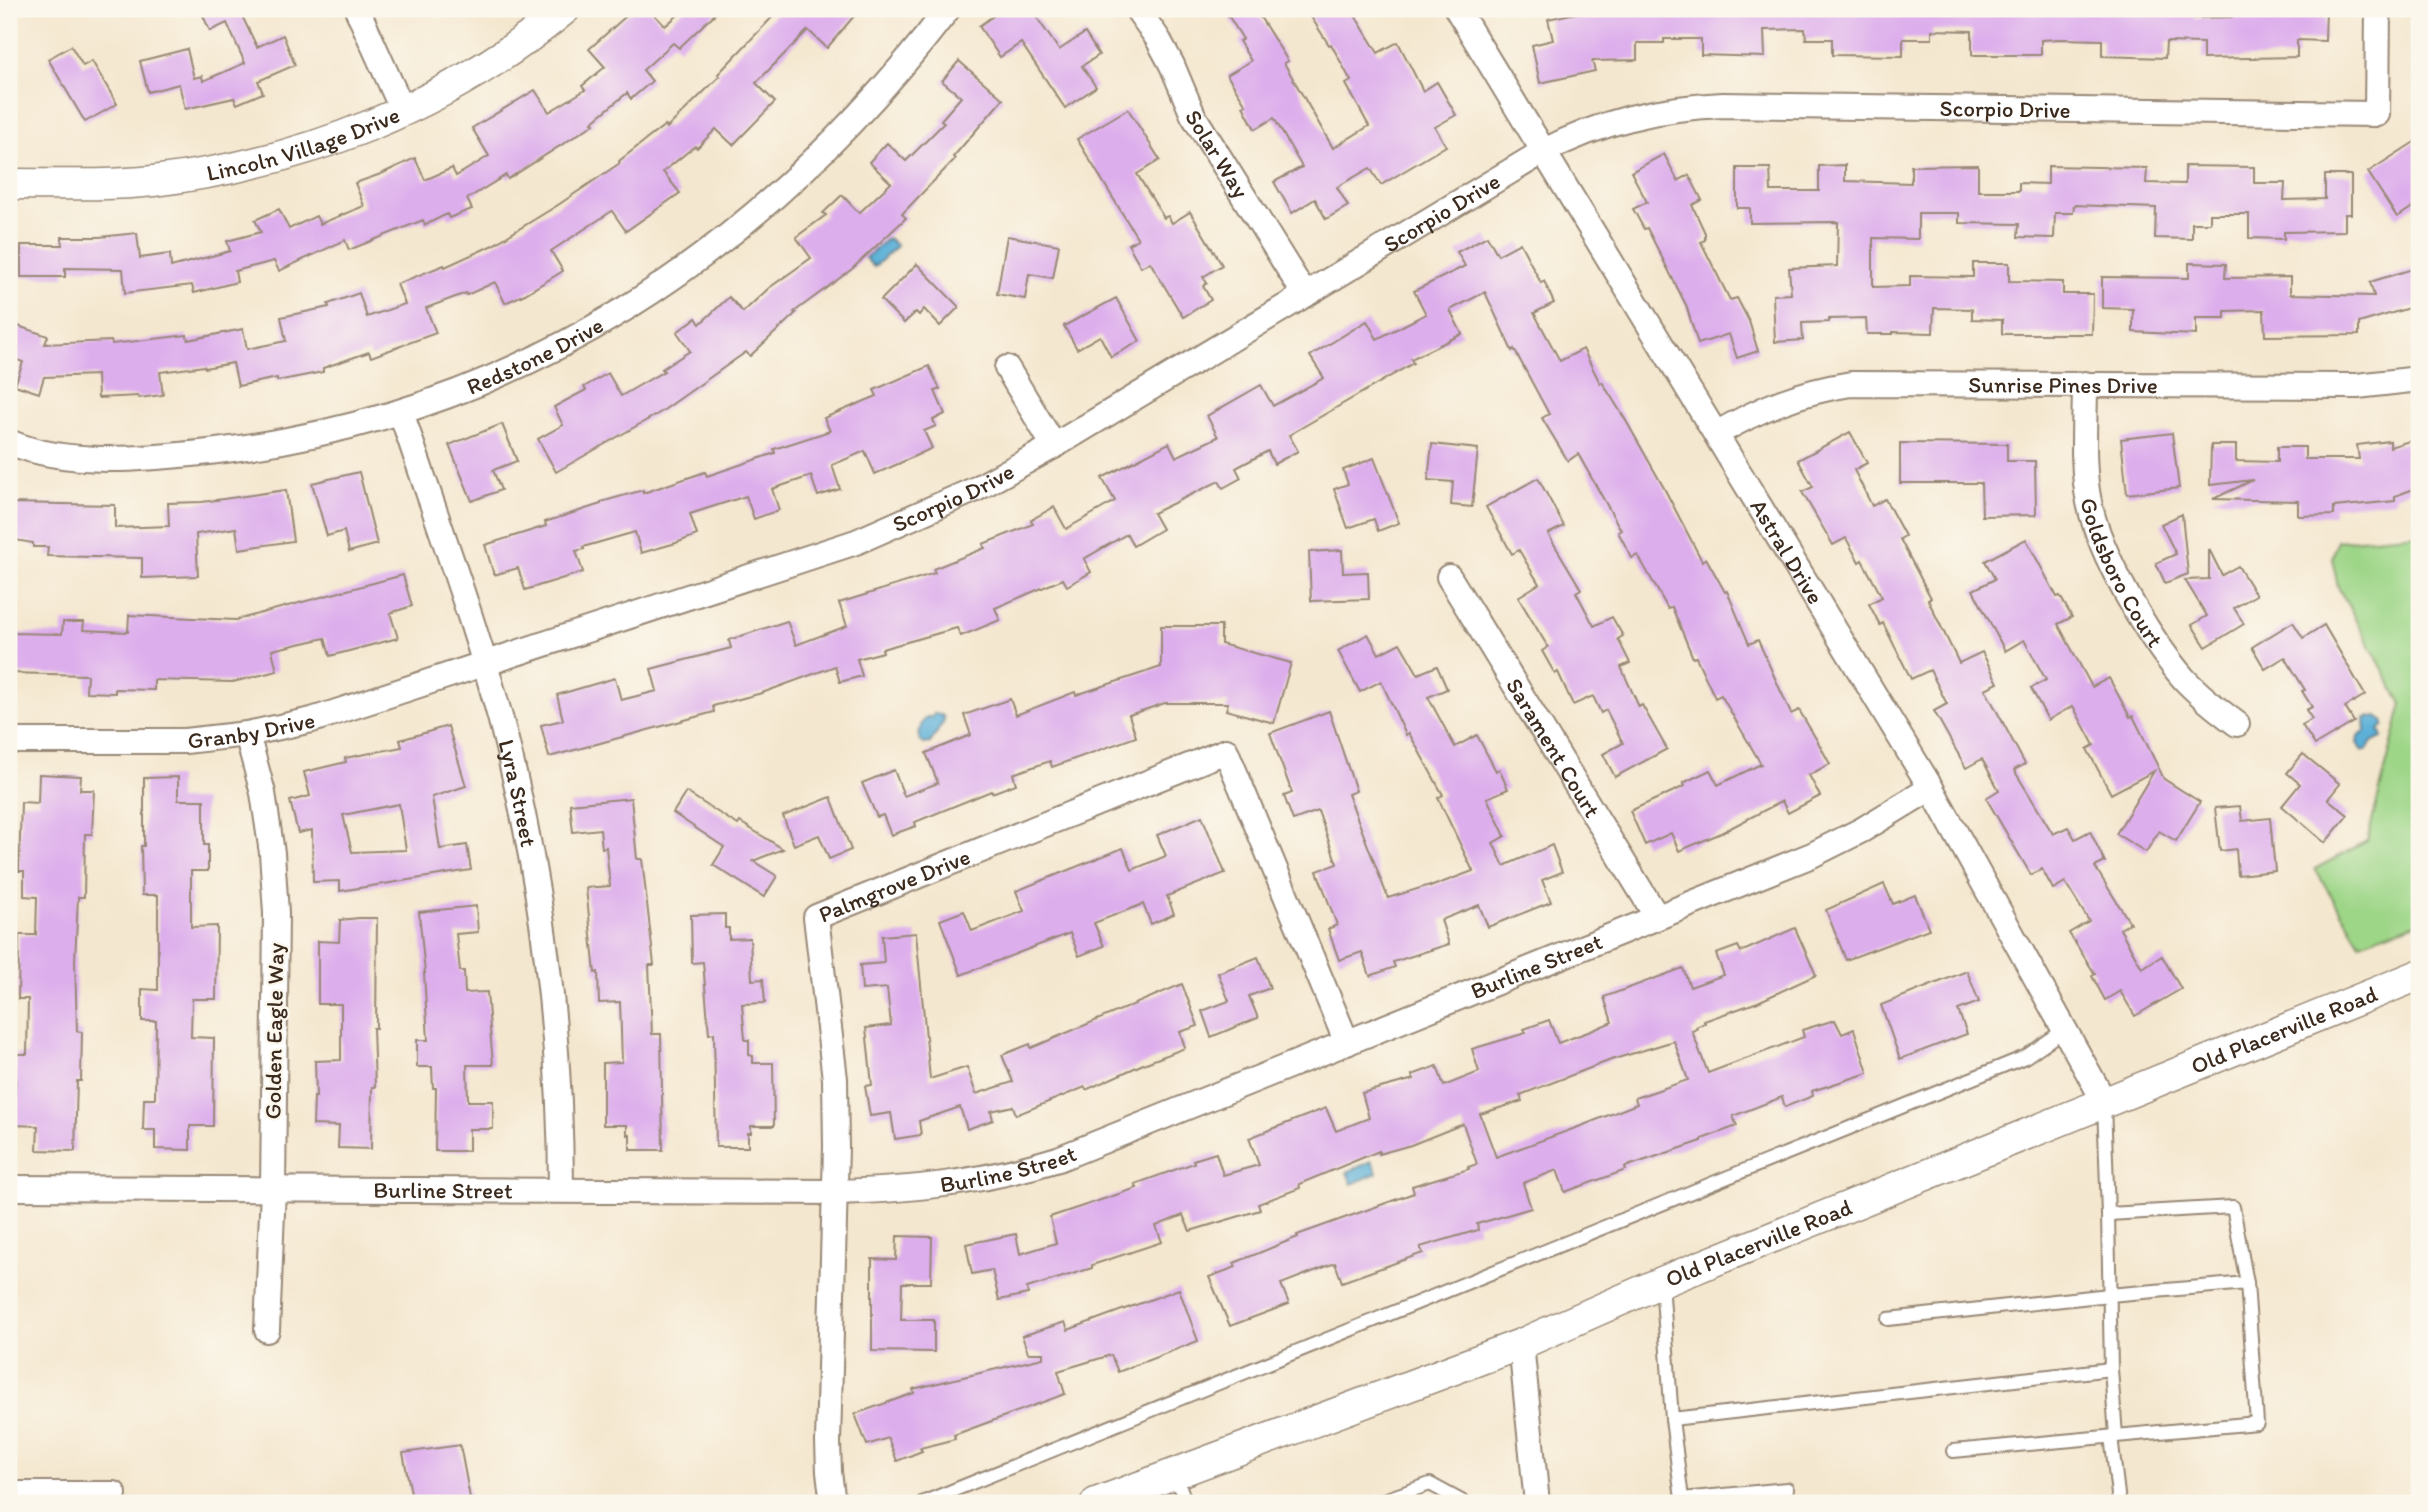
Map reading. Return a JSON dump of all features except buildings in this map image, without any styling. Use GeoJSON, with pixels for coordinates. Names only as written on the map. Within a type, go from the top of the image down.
{"type":"FeatureCollection","features":[{"type":"Feature","properties":{"kind":"street"},"geometry":{"type":"LineString","coordinates":[[357,9],[403,111]]}},
{"type":"Feature","properties":{"kind":"street","name":"Lincoln Village Drive"},"geometry":{"type":"LineString","coordinates":[[9,184],[152,181],[206,173],[285,155],[363,129],[460,82],[506,53],[565,9]]}},
{"type":"Feature","properties":{"kind":"street","name":"Redstone Drive"},"geometry":{"type":"LineString","coordinates":[[9,442],[68,457],[108,458],[178,455],[247,447],[316,435],[401,412],[466,390],[542,355],[639,301],[708,253],[818,157],[892,78],[948,9]]}},
{"type":"Feature","properties":{"kind":"street","name":"Solar Way"},"geometry":{"type":"LineString","coordinates":[[1136,9],[1158,39],[1172,65],[1193,115],[1305,295]]}},
{"type":"Feature","properties":{"kind":"street","name":"Astral Drive"},"geometry":{"type":"LineString","coordinates":[[1457,9],[1931,788],[2104,1101]]}},
{"type":"Feature","properties":{"kind":"street","name":"Scorpio Drive"},"geometry":{"type":"LineString","coordinates":[[484,663],[856,542],[976,489],[1054,446],[1544,151],[1575,136],[1632,116],[1703,106],[2377,114],[2378,9]]}},
{"type":"Feature","properties":{"kind":"street"},"geometry":{"type":"LineString","coordinates":[[1007,368],[1054,446]]}},
{"type":"Feature","properties":{"kind":"street","name":"Sunrise Pines Drive"},"geometry":{"type":"LineString","coordinates":[[1716,434],[1761,410],[1796,396],[1851,384],[2357,386],[2419,379]]}},
{"type":"Feature","properties":{"kind":"street","name":"Goldsboro Court"},"geometry":{"type":"LineString","coordinates":[[2085,384],[2086,476],[2089,502],[2105,550],[2168,658],[2203,698],[2236,724]]}},
{"type":"Feature","properties":{"kind":"street","name":"Lyra Street"},"geometry":{"type":"LineString","coordinates":[[401,412],[484,663],[526,824],[546,940],[557,1043],[561,1190]]}},
{"type":"Feature","properties":{"kind":"street","name":"Sarament Court"},"geometry":{"type":"LineString","coordinates":[[1449,577],[1657,917]]}},
{"type":"Feature","properties":{"kind":"street","name":"Granby Drive"},"geometry":{"type":"LineString","coordinates":[[9,741],[185,741],[247,734],[335,713],[484,663]]}},
{"type":"Feature","properties":{"kind":"street","name":"Golden Eagle Way"},"geometry":{"type":"LineString","coordinates":[[247,734],[263,793],[272,853],[276,913],[273,1189],[267,1330]]}},
{"type":"Feature","properties":{"kind":"street","name":"Palmgrove Drive"},"geometry":{"type":"LineString","coordinates":[[833,1503],[828,1442],[836,1147],[835,1079],[816,917],[1226,751],[1347,1043]]}},
{"type":"Feature","properties":{"kind":"street","name":"Burline Street"},"geometry":{"type":"LineString","coordinates":[[9,1188],[833,1192],[897,1191],[962,1183],[1026,1168],[1070,1154],[1839,843],[1931,788]]}},
{"type":"Feature","properties":{"kind":"street","name":"Old Placerville Road"},"geometry":{"type":"LineString","coordinates":[[1096,1503],[1521,1344],[1662,1282],[2419,975]]}},
{"type":"Feature","properties":{"kind":"street"},"geometry":{"type":"LineString","coordinates":[[1521,1344],[1537,1503]]}},
{"type":"Feature","properties":{"kind":"street"},"geometry":{"type":"LineString","coordinates":[[9,1494],[114,1494]]}},
{"type":"Feature","properties":{"kind":"lane"},"geometry":{"type":"LineString","coordinates":[[922,1503],[2025,1057],[2064,1030]]}},
{"type":"Feature","properties":{"kind":"lane"},"geometry":{"type":"LineString","coordinates":[[2104,1101],[2113,1436],[2119,1503]]}},
{"type":"Feature","properties":{"kind":"lane"},"geometry":{"type":"LineString","coordinates":[[1953,1451],[2257,1423],[2247,1283],[2233,1207],[2108,1214]]}},
{"type":"Feature","properties":{"kind":"lane"},"geometry":{"type":"LineString","coordinates":[[1662,1282],[1672,1419],[1682,1501],[1787,1489]]}},
{"type":"Feature","properties":{"kind":"lane"},"geometry":{"type":"LineString","coordinates":[[1888,1319],[2247,1283]]}},
{"type":"Feature","properties":{"kind":"lane"},"geometry":{"type":"LineString","coordinates":[[1672,1419],[2111,1369]]}},
{"type":"Feature","properties":{"kind":"lane"},"geometry":{"type":"LineString","coordinates":[[1174,1474],[1186,1503]]}},
{"type":"Feature","properties":{"kind":"lane"},"geometry":{"type":"LineString","coordinates":[[1375,1503],[1430,1484],[1465,1503]]}},
{"type":"Feature","properties":{"kind":"green space"},"geometry":{"type":"Polygon","coordinates":[[[2419,534],[2419,922],[2360,943],[2315,869],[2367,841],[2402,704],[2338,587],[2332,558],[2337,541],[2419,534]]]}},
{"type":"Feature","properties":{"kind":"water"},"geometry":{"type":"Polygon","coordinates":[[[888,238],[897,246],[874,267],[865,258],[888,238]]]}},
{"type":"Feature","properties":{"kind":"water"},"geometry":{"type":"Polygon","coordinates":[[[935,713],[943,716],[944,721],[930,743],[924,744],[919,738],[922,725],[927,717],[932,717],[935,713]]]}},
{"type":"Feature","properties":{"kind":"water"},"geometry":{"type":"Polygon","coordinates":[[[2378,716],[2384,725],[2379,730],[2382,738],[2362,751],[2357,743],[2358,737],[2366,731],[2365,718],[2378,716]]]}},
{"type":"Feature","properties":{"kind":"water"},"geometry":{"type":"Polygon","coordinates":[[[1372,1161],[1377,1173],[1352,1184],[1347,1172],[1372,1161]]]}}]}
